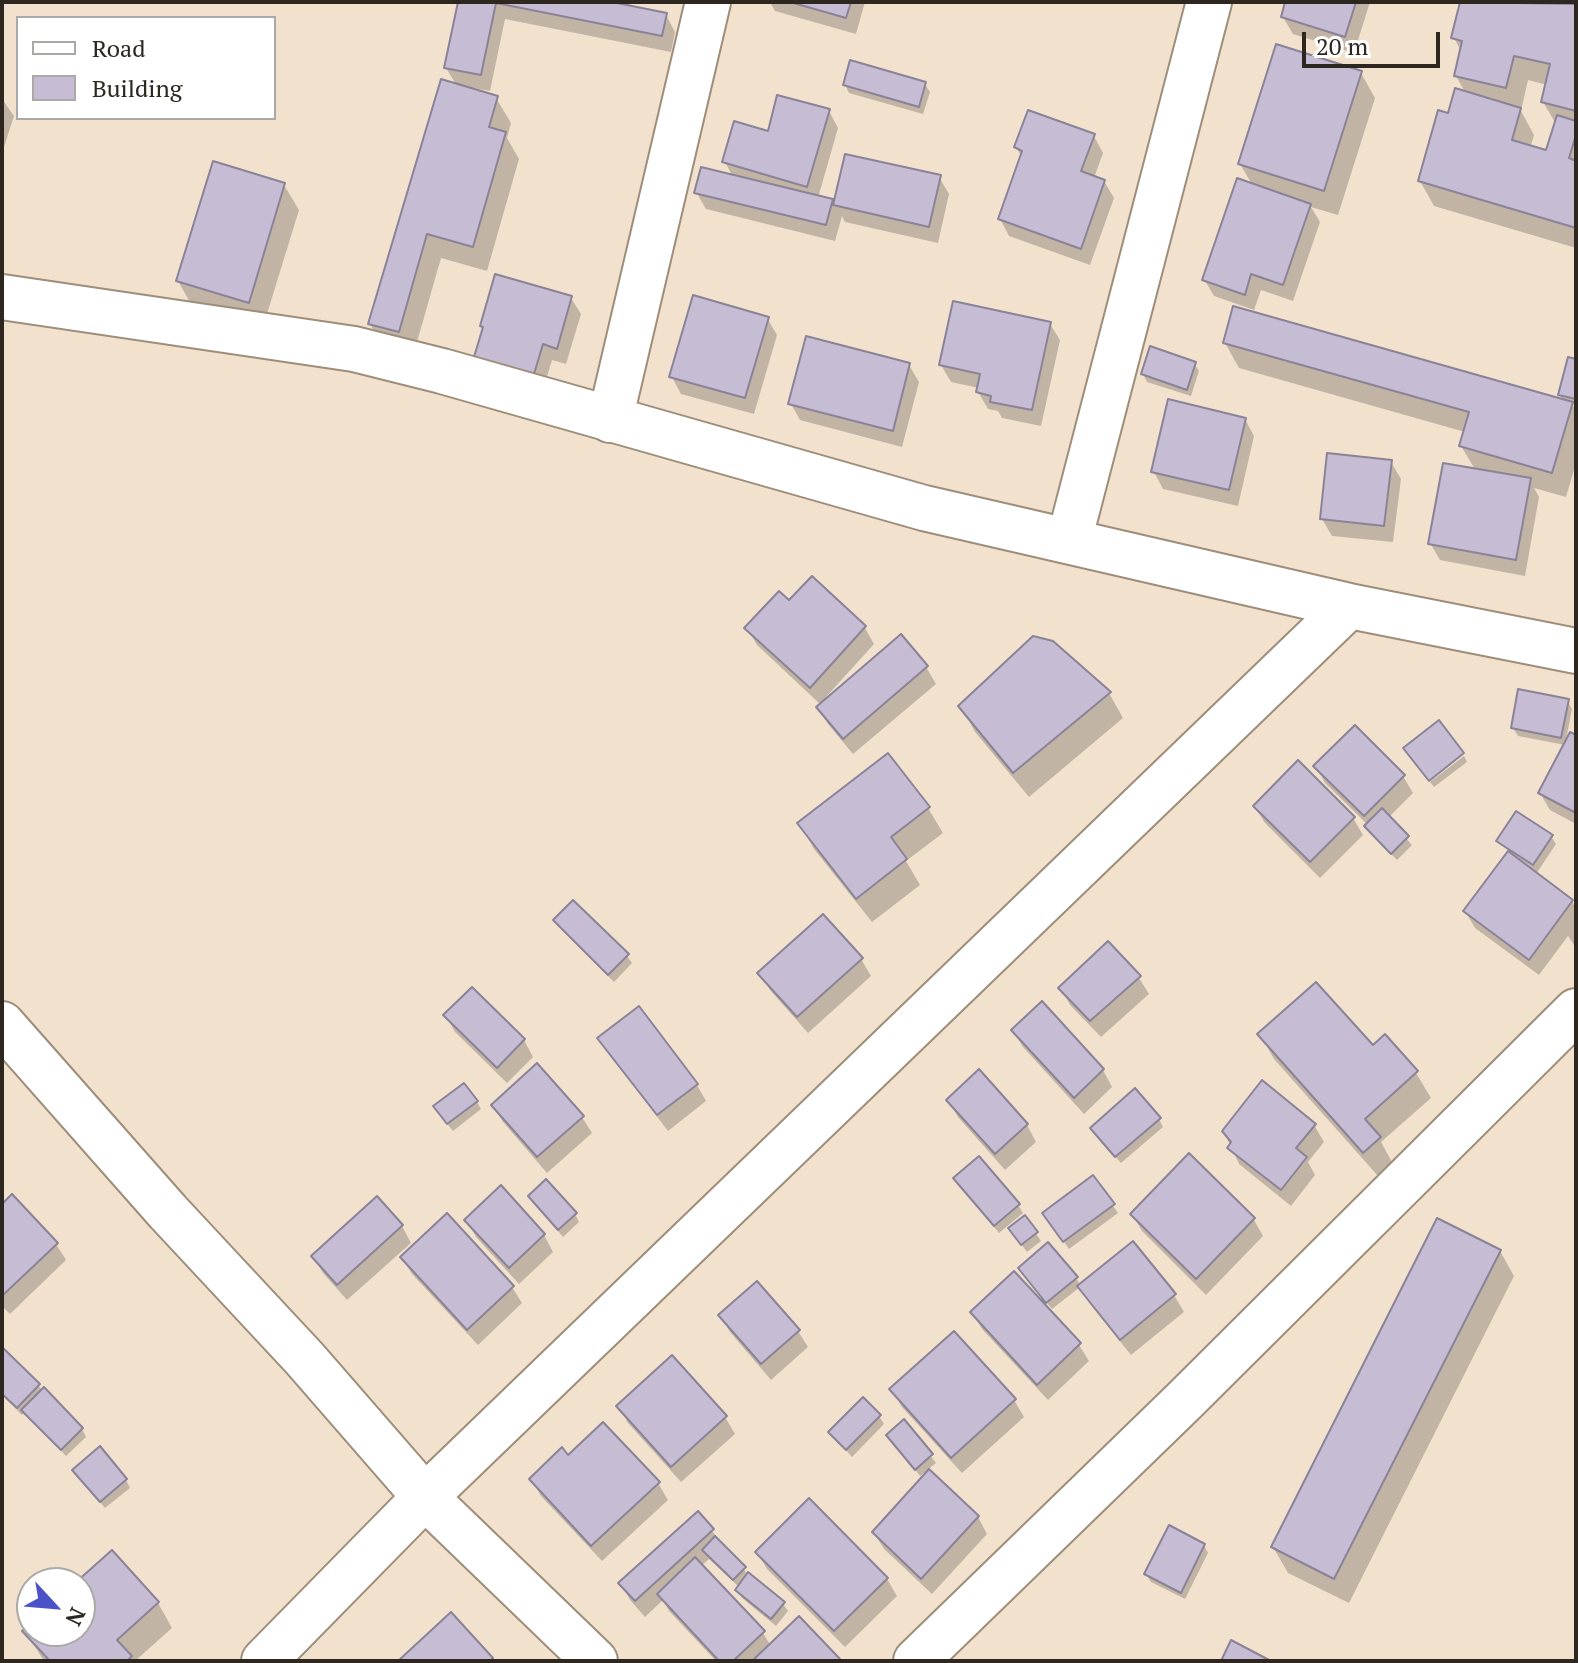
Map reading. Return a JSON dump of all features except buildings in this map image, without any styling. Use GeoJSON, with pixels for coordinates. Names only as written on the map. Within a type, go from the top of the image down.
{"type":"FeatureCollection","features":[{"type":"Feature","properties":{"kind":"street"},"geometry":{"type":"LineString","coordinates":[[610,420],[708,2]]}},
{"type":"Feature","properties":{"kind":"street"},"geometry":{"type":"LineString","coordinates":[[1069,541],[1209,2]]}},
{"type":"Feature","properties":{"kind":"street"},"geometry":{"type":"LineString","coordinates":[[2,297],[354,349],[442,371],[924,508],[1349,606],[1576,651]]}},
{"type":"Feature","properties":{"kind":"street"},"geometry":{"type":"LineString","coordinates":[[264,1661],[425,1497],[1349,606]]}},
{"type":"Feature","properties":{"kind":"street"},"geometry":{"type":"LineString","coordinates":[[916,1661],[1184,1401],[1576,1011]]}},
{"type":"Feature","properties":{"kind":"street"},"geometry":{"type":"LineString","coordinates":[[2,1024],[168,1212],[305,1359],[425,1497],[595,1661]]}}]}
